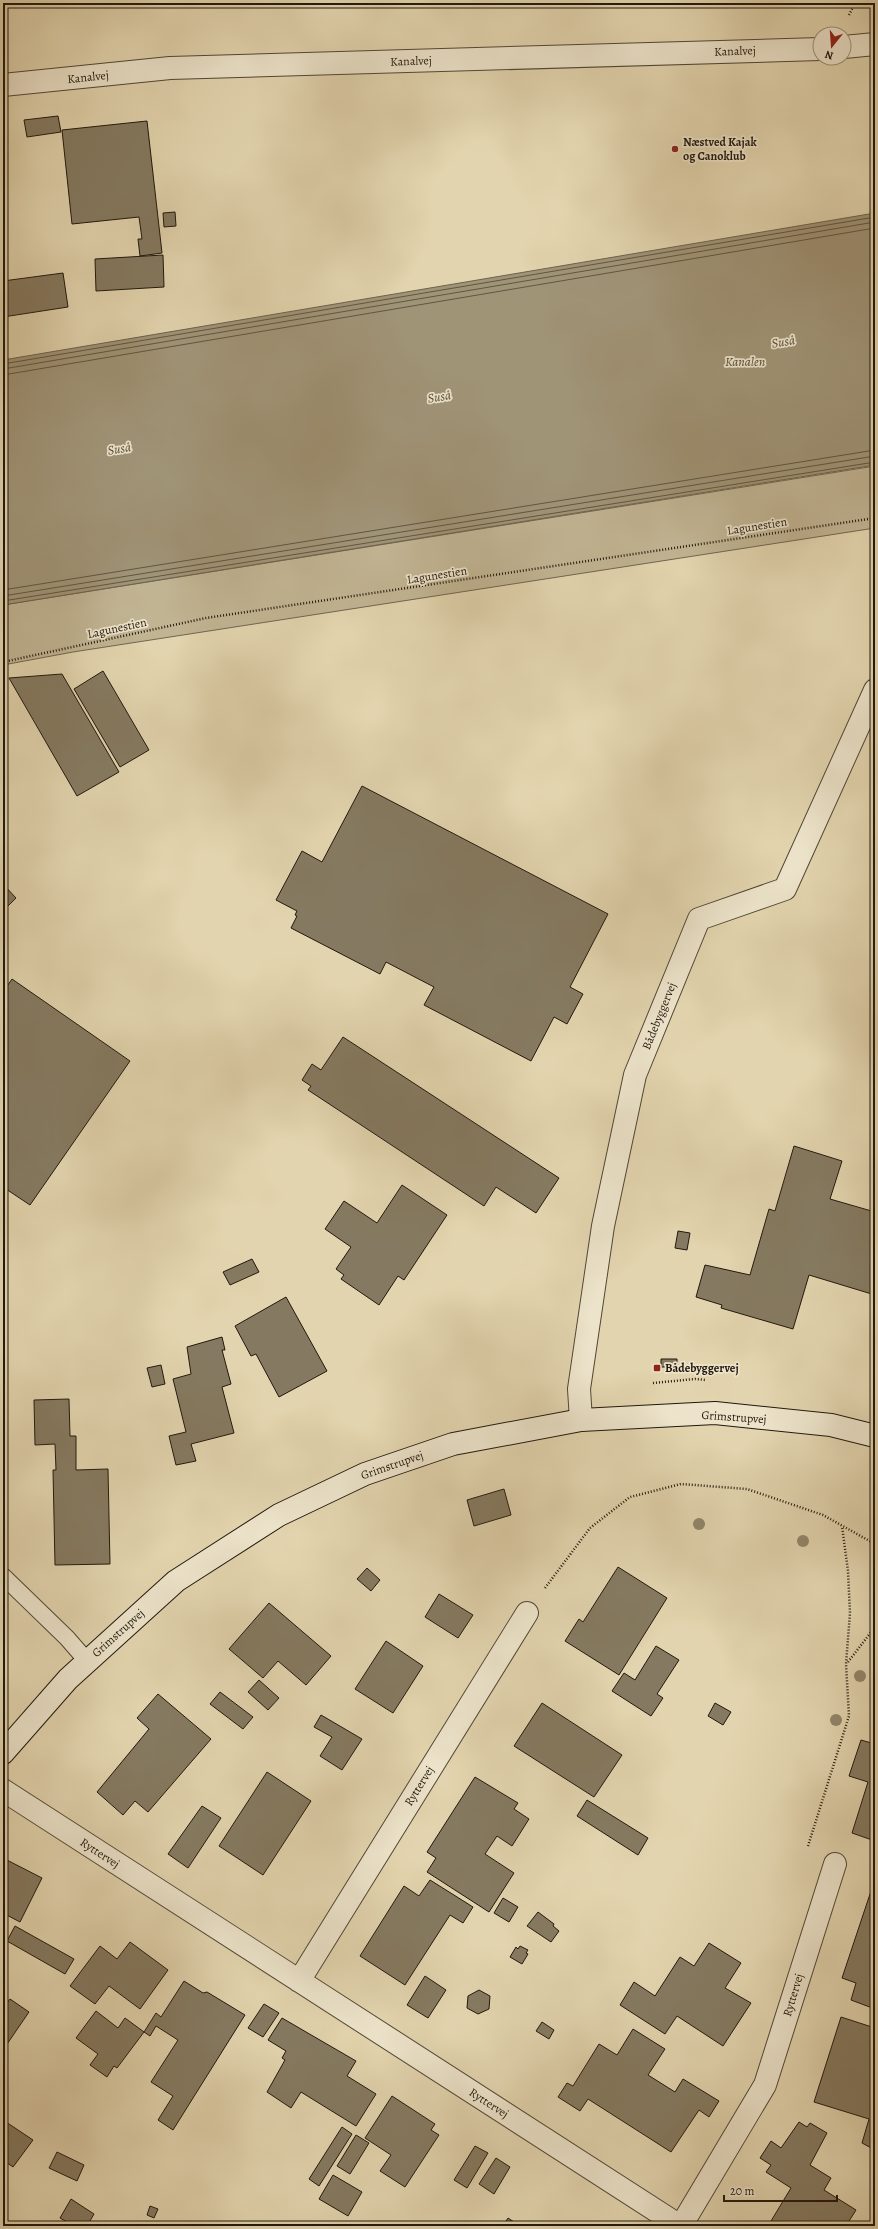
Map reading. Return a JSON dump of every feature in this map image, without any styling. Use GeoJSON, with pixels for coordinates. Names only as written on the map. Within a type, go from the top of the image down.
{"type":"FeatureCollection","features":[{"type":"Feature","properties":{"kind":"street"},"geometry":{"type":"LineString","coordinates":[[852,46],[875,44]]}},
{"type":"Feature","properties":{"kind":"street","name":"Kanalvej"},"geometry":{"type":"LineString","coordinates":[[3,85],[170,68],[812,49]]}},
{"type":"Feature","properties":{"kind":"street","name":"Bådebyggervej"},"geometry":{"type":"LineString","coordinates":[[581,1420],[579,1389],[604,1226],[635,1075],[699,919],[785,889],[875,690]]}},
{"type":"Feature","properties":{"kind":"street","name":"Grimstrupvej"},"geometry":{"type":"LineString","coordinates":[[3,1753],[68,1679],[176,1581],[279,1515],[365,1474],[453,1444],[581,1420],[715,1414],[831,1425],[875,1436]]}},
{"type":"Feature","properties":{"kind":"street","name":"Ryttervej"},"geometry":{"type":"LineString","coordinates":[[299,1981],[527,1613]]}},
{"type":"Feature","properties":{"kind":"street","name":"Ryttervej"},"geometry":{"type":"LineString","coordinates":[[3,1790],[681,2226],[765,2085],[835,1864]]}},
{"type":"Feature","properties":{"kind":"lane"},"geometry":{"type":"LineString","coordinates":[[3,1576],[67,1638],[87,1661]]}},
{"type":"Feature","properties":{"kind":"path","name":"Lagunestien"},"geometry":{"type":"LineString","coordinates":[[3,662],[206,618],[875,518]]}},
{"type":"Feature","properties":{"kind":"path"},"geometry":{"type":"LineString","coordinates":[[527,1613],[590,1528],[630,1497],[681,1484],[747,1489],[823,1515],[875,1544]]}},
{"type":"Feature","properties":{"kind":"path"},"geometry":{"type":"LineString","coordinates":[[835,1864],[806,1853],[850,1716],[846,1664],[850,1613],[848,1571],[842,1526]]}},
{"type":"Feature","properties":{"kind":"path"},"geometry":{"type":"LineString","coordinates":[[846,1664],[875,1627]]}},
{"type":"Feature","properties":{"kind":"shaded area"},"geometry":{"type":"Polygon","coordinates":[[[875,466],[875,528],[73,652],[3,665],[3,605],[875,466]]]}},
{"type":"Feature","properties":{"kind":"water","name":"Kanalen"},"geometry":{"type":"Polygon","coordinates":[[[875,213],[875,465],[3,605],[3,360],[875,213]]]}},
{"type":"Feature","properties":{"kind":"building"},"geometry":{"type":"Polygon","coordinates":[[[58,116],[61,132],[27,137],[24,120],[58,116]]]}},
{"type":"Feature","properties":{"kind":"building"},"geometry":{"type":"Polygon","coordinates":[[[147,121],[162,253],[140,256],[138,239],[142,239],[139,217],[72,224],[62,130],[147,121]]]}},
{"type":"Feature","properties":{"kind":"building"},"geometry":{"type":"Polygon","coordinates":[[[175,212],[176,226],[164,227],[163,213],[175,212]]]}},
{"type":"Feature","properties":{"kind":"building"},"geometry":{"type":"Polygon","coordinates":[[[163,255],[164,287],[96,291],[95,259],[163,255]]]}},
{"type":"Feature","properties":{"kind":"building"},"geometry":{"type":"Polygon","coordinates":[[[63,273],[68,307],[3,317],[3,281],[63,273]]]}},
{"type":"Feature","properties":{"kind":"building"},"geometry":{"type":"Polygon","coordinates":[[[103,671],[149,750],[120,767],[74,689],[103,671]]]}},
{"type":"Feature","properties":{"kind":"building"},"geometry":{"type":"Polygon","coordinates":[[[62,674],[119,772],[77,796],[9,678],[62,674]]]}},
{"type":"Feature","properties":{"kind":"building"},"geometry":{"type":"Polygon","coordinates":[[[362,786],[608,914],[570,987],[583,994],[567,1024],[554,1017],[531,1061],[424,1005],[434,987],[386,962],[380,974],[291,928],[297,916],[295,915],[297,911],[276,900],[302,851],[322,862],[362,786]]]}},
{"type":"Feature","properties":{"kind":"building"},"geometry":{"type":"Polygon","coordinates":[[[3,884],[16,898],[3,911],[3,884]]]}},
{"type":"Feature","properties":{"kind":"building"},"geometry":{"type":"Polygon","coordinates":[[[12,979],[130,1061],[30,1205],[3,1187],[3,992],[12,979]]]}},
{"type":"Feature","properties":{"kind":"building"},"geometry":{"type":"Polygon","coordinates":[[[343,1037],[559,1178],[536,1213],[496,1187],[484,1206],[308,1090],[311,1086],[302,1080],[312,1064],[321,1070],[343,1037]]]}},
{"type":"Feature","properties":{"kind":"building"},"geometry":{"type":"Polygon","coordinates":[[[794,1146],[842,1161],[830,1199],[875,1212],[875,1295],[809,1275],[793,1329],[721,1308],[722,1305],[696,1297],[705,1265],[750,1275],[769,1209],[775,1211],[794,1146]]]}},
{"type":"Feature","properties":{"kind":"building"},"geometry":{"type":"Polygon","coordinates":[[[402,1185],[447,1215],[404,1280],[398,1276],[379,1305],[341,1279],[344,1275],[336,1269],[351,1247],[325,1229],[344,1201],[377,1223],[402,1185]]]}},
{"type":"Feature","properties":{"kind":"building"},"geometry":{"type":"Polygon","coordinates":[[[678,1231],[690,1233],[687,1250],[675,1248],[678,1231]]]}},
{"type":"Feature","properties":{"kind":"building"},"geometry":{"type":"Polygon","coordinates":[[[252,1259],[259,1272],[230,1285],[223,1272],[252,1259]]]}},
{"type":"Feature","properties":{"kind":"building"},"geometry":{"type":"Polygon","coordinates":[[[286,1297],[327,1371],[279,1397],[256,1354],[251,1356],[235,1326],[286,1297]]]}},
{"type":"Feature","properties":{"kind":"building"},"geometry":{"type":"Polygon","coordinates":[[[222,1337],[225,1350],[222,1350],[231,1384],[222,1387],[234,1433],[191,1444],[196,1461],[176,1465],[169,1436],[186,1432],[173,1379],[191,1374],[187,1347],[222,1337]]]}},
{"type":"Feature","properties":{"kind":"building"},"geometry":{"type":"Polygon","coordinates":[[[661,1359],[677,1359],[677,1367],[661,1367],[661,1359]]]}},
{"type":"Feature","properties":{"kind":"building"},"geometry":{"type":"Polygon","coordinates":[[[161,1365],[165,1384],[152,1387],[147,1368],[161,1365]]]}},
{"type":"Feature","properties":{"kind":"building"},"geometry":{"type":"Polygon","coordinates":[[[69,1399],[70,1436],[76,1436],[76,1470],[108,1469],[110,1564],[55,1565],[53,1470],[56,1470],[55,1444],[35,1445],[34,1400],[69,1399]]]}},
{"type":"Feature","properties":{"kind":"building"},"geometry":{"type":"Polygon","coordinates":[[[504,1489],[511,1515],[474,1526],[467,1500],[504,1489]]]}},
{"type":"Feature","properties":{"kind":"building"},"geometry":{"type":"Polygon","coordinates":[[[618,1567],[667,1598],[619,1675],[565,1641],[579,1619],[583,1622],[618,1567]]]}},
{"type":"Feature","properties":{"kind":"building"},"geometry":{"type":"Polygon","coordinates":[[[367,1568],[380,1580],[371,1591],[357,1579],[367,1568]]]}},
{"type":"Feature","properties":{"kind":"building"},"geometry":{"type":"Polygon","coordinates":[[[439,1594],[473,1615],[458,1638],[425,1617],[439,1594]]]}},
{"type":"Feature","properties":{"kind":"building"},"geometry":{"type":"Polygon","coordinates":[[[269,1603],[331,1656],[306,1685],[278,1661],[263,1678],[229,1649],[269,1603]]]}},
{"type":"Feature","properties":{"kind":"building"},"geometry":{"type":"Polygon","coordinates":[[[386,1641],[423,1666],[393,1713],[355,1689],[386,1641]]]}},
{"type":"Feature","properties":{"kind":"building"},"geometry":{"type":"Polygon","coordinates":[[[656,1646],[679,1660],[657,1694],[663,1698],[651,1716],[612,1691],[624,1673],[635,1680],[656,1646]]]}},
{"type":"Feature","properties":{"kind":"building"},"geometry":{"type":"Polygon","coordinates":[[[259,1680],[279,1698],[268,1710],[248,1692],[259,1680]]]}},
{"type":"Feature","properties":{"kind":"building"},"geometry":{"type":"Polygon","coordinates":[[[220,1692],[253,1717],[243,1729],[210,1704],[220,1692]]]}},
{"type":"Feature","properties":{"kind":"building"},"geometry":{"type":"Polygon","coordinates":[[[158,1694],[211,1739],[148,1812],[135,1801],[123,1815],[97,1792],[149,1729],[137,1718],[158,1694]]]}},
{"type":"Feature","properties":{"kind":"building"},"geometry":{"type":"Polygon","coordinates":[[[542,1703],[622,1755],[594,1797],[514,1746],[542,1703]]]}},
{"type":"Feature","properties":{"kind":"building"},"geometry":{"type":"Polygon","coordinates":[[[715,1703],[731,1712],[723,1725],[708,1716],[715,1703]]]}},
{"type":"Feature","properties":{"kind":"building"},"geometry":{"type":"Polygon","coordinates":[[[321,1715],[362,1739],[342,1770],[320,1756],[332,1737],[314,1727],[321,1715]]]}},
{"type":"Feature","properties":{"kind":"building"},"geometry":{"type":"Polygon","coordinates":[[[861,1740],[875,1744],[875,1841],[852,1833],[868,1782],[849,1776],[861,1740]]]}},
{"type":"Feature","properties":{"kind":"building"},"geometry":{"type":"Polygon","coordinates":[[[267,1772],[311,1801],[263,1875],[219,1846],[267,1772]]]}},
{"type":"Feature","properties":{"kind":"building"},"geometry":{"type":"Polygon","coordinates":[[[475,1777],[518,1803],[514,1809],[529,1819],[512,1846],[497,1836],[485,1854],[514,1873],[489,1912],[427,1872],[436,1858],[427,1852],[475,1777]]]}},
{"type":"Feature","properties":{"kind":"building"},"geometry":{"type":"Polygon","coordinates":[[[587,1800],[648,1838],[638,1855],[577,1816],[587,1800]]]}},
{"type":"Feature","properties":{"kind":"building"},"geometry":{"type":"Polygon","coordinates":[[[202,1806],[221,1818],[188,1868],[168,1854],[202,1806]]]}},
{"type":"Feature","properties":{"kind":"building"},"geometry":{"type":"Polygon","coordinates":[[[3,1858],[42,1878],[20,1922],[3,1913],[3,1858]]]}},
{"type":"Feature","properties":{"kind":"building"},"geometry":{"type":"Polygon","coordinates":[[[875,1879],[875,2009],[851,2000],[856,1983],[842,1978],[875,1879]]]}},
{"type":"Feature","properties":{"kind":"building"},"geometry":{"type":"Polygon","coordinates":[[[430,1880],[473,1907],[463,1923],[450,1915],[405,1985],[360,1956],[404,1886],[419,1896],[430,1880]]]}},
{"type":"Feature","properties":{"kind":"building"},"geometry":{"type":"Polygon","coordinates":[[[503,1898],[518,1907],[509,1922],[494,1913],[503,1898]]]}},
{"type":"Feature","properties":{"kind":"building"},"geometry":{"type":"Polygon","coordinates":[[[538,1912],[554,1924],[553,1926],[559,1931],[551,1942],[527,1926],[538,1912]]]}},
{"type":"Feature","properties":{"kind":"building"},"geometry":{"type":"Polygon","coordinates":[[[15,1926],[74,1959],[65,1974],[7,1941],[15,1926]]]}},
{"type":"Feature","properties":{"kind":"building"},"geometry":{"type":"Polygon","coordinates":[[[130,1942],[168,1970],[140,2009],[109,1986],[95,2004],[70,1986],[100,1946],[117,1959],[130,1942]]]}},
{"type":"Feature","properties":{"kind":"building"},"geometry":{"type":"Polygon","coordinates":[[[709,1943],[741,1963],[725,1988],[751,2003],[723,2046],[677,2016],[665,2034],[620,2005],[634,1982],[655,1996],[680,1957],[694,1966],[709,1943]]]}},
{"type":"Feature","properties":{"kind":"building"},"geometry":{"type":"Polygon","coordinates":[[[520,1946],[528,1950],[526,1953],[528,1954],[522,1964],[510,1957],[516,1947],[518,1949],[520,1946]]]}},
{"type":"Feature","properties":{"kind":"building"},"geometry":{"type":"Polygon","coordinates":[[[425,1976],[446,1990],[428,2018],[407,2005],[425,1976]]]}},
{"type":"Feature","properties":{"kind":"building"},"geometry":{"type":"Polygon","coordinates":[[[184,1981],[203,1993],[207,1992],[245,2015],[173,2130],[158,2120],[173,2096],[151,2082],[178,2040],[156,2026],[150,2036],[144,2032],[156,2013],[161,2017],[184,1981]]]}},
{"type":"Feature","properties":{"kind":"building"},"geometry":{"type":"Polygon","coordinates":[[[479,1990],[490,1996],[489,2009],[478,2014],[467,2008],[468,1996],[479,1990]]]}},
{"type":"Feature","properties":{"kind":"building"},"geometry":{"type":"Polygon","coordinates":[[[10,1999],[29,2012],[3,2050],[3,2009],[10,1999]]]}},
{"type":"Feature","properties":{"kind":"building"},"geometry":{"type":"Polygon","coordinates":[[[264,2004],[279,2013],[263,2037],[248,2028],[264,2004]]]}},
{"type":"Feature","properties":{"kind":"building"},"geometry":{"type":"Polygon","coordinates":[[[96,2011],[118,2028],[125,2018],[144,2032],[117,2068],[114,2066],[107,2077],[90,2065],[98,2054],[76,2038],[96,2011]]]}},
{"type":"Feature","properties":{"kind":"building"},"geometry":{"type":"Polygon","coordinates":[[[841,2017],[875,2028],[875,2150],[862,2143],[869,2119],[814,2102],[841,2017]]]}},
{"type":"Feature","properties":{"kind":"building"},"geometry":{"type":"Polygon","coordinates":[[[282,2018],[356,2061],[347,2076],[376,2094],[356,2126],[301,2092],[291,2108],[267,2092],[285,2060],[282,2058],[286,2051],[268,2040],[282,2018]]]}},
{"type":"Feature","properties":{"kind":"building"},"geometry":{"type":"Polygon","coordinates":[[[542,2022],[554,2030],[549,2039],[536,2031],[542,2022]]]}},
{"type":"Feature","properties":{"kind":"building"},"geometry":{"type":"Polygon","coordinates":[[[633,2029],[665,2049],[648,2075],[675,2092],[683,2079],[719,2101],[709,2117],[699,2110],[671,2152],[588,2099],[580,2111],[558,2097],[567,2083],[573,2086],[599,2044],[617,2055],[633,2029]]]}},
{"type":"Feature","properties":{"kind":"building"},"geometry":{"type":"Polygon","coordinates":[[[392,2096],[435,2124],[431,2130],[439,2135],[405,2187],[380,2171],[391,2155],[365,2138],[392,2096]]]}},
{"type":"Feature","properties":{"kind":"building"},"geometry":{"type":"Polygon","coordinates":[[[3,2120],[33,2140],[13,2167],[3,2160],[3,2120]]]}},
{"type":"Feature","properties":{"kind":"building"},"geometry":{"type":"Polygon","coordinates":[[[799,2122],[807,2127],[810,2123],[827,2133],[810,2165],[831,2178],[824,2190],[856,2210],[846,2226],[779,2226],[771,2221],[791,2188],[766,2172],[771,2165],[760,2158],[771,2141],[781,2148],[799,2122]]]}},
{"type":"Feature","properties":{"kind":"building"},"geometry":{"type":"Polygon","coordinates":[[[342,2127],[352,2134],[319,2186],[309,2179],[342,2127]]]}},
{"type":"Feature","properties":{"kind":"building"},"geometry":{"type":"Polygon","coordinates":[[[356,2135],[369,2143],[350,2174],[337,2166],[356,2135]]]}},
{"type":"Feature","properties":{"kind":"building"},"geometry":{"type":"Polygon","coordinates":[[[475,2146],[488,2153],[467,2188],[454,2180],[475,2146]]]}},
{"type":"Feature","properties":{"kind":"building"},"geometry":{"type":"Polygon","coordinates":[[[57,2152],[84,2165],[77,2181],[49,2168],[57,2152]]]}},
{"type":"Feature","properties":{"kind":"building"},"geometry":{"type":"Polygon","coordinates":[[[496,2158],[510,2167],[494,2194],[479,2184],[496,2158]]]}},
{"type":"Feature","properties":{"kind":"building"},"geometry":{"type":"Polygon","coordinates":[[[333,2175],[362,2192],[348,2216],[319,2199],[333,2175]]]}},
{"type":"Feature","properties":{"kind":"building"},"geometry":{"type":"Polygon","coordinates":[[[71,2199],[94,2214],[87,2226],[74,2226],[60,2218],[71,2199]]]}},
{"type":"Feature","properties":{"kind":"building"},"geometry":{"type":"Polygon","coordinates":[[[150,2206],[158,2209],[154,2218],[147,2215],[150,2206]]]}},
{"type":"Feature","properties":{"kind":"building"},"geometry":{"type":"Polygon","coordinates":[[[508,2218],[520,2226],[503,2226],[508,2218]]]}},
{"type":"Feature","properties":{"kind":"place","name":"Næstved Kajak og Canoklub"},"geometry":{"type":"Point","coordinates":[675,149]}},
{"type":"Feature","properties":{"kind":"place","name":"Bådebyggervej"},"geometry":{"type":"Point","coordinates":[657,1368]}},
{"type":"Feature","properties":{"kind":"water label","name":"Suså"},"geometry":{"type":"Point","coordinates":[783,341]}},
{"type":"Feature","properties":{"kind":"water label","name":"Suså"},"geometry":{"type":"Point","coordinates":[439,396]}},
{"type":"Feature","properties":{"kind":"water label","name":"Suså"},"geometry":{"type":"Point","coordinates":[119,448]}}]}
